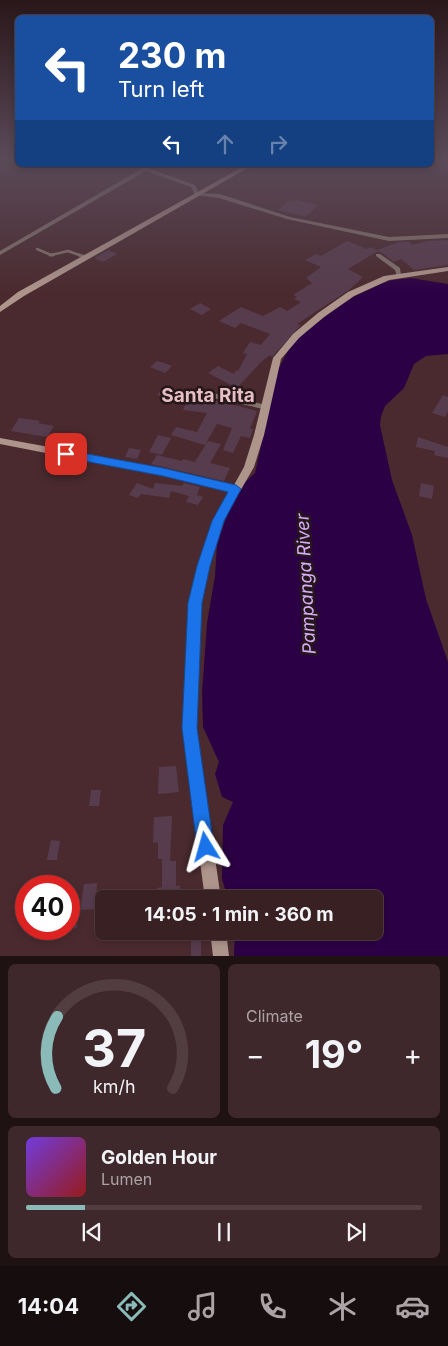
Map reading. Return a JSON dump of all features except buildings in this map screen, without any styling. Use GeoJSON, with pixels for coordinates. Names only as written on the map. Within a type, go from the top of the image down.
{"type":"FeatureCollection","features":[{"type":"Feature","properties":{"kind":"street"},"geometry":{"type":"LineString","coordinates":[[0,253],[84,204]]}},
{"type":"Feature","properties":{"kind":"street"},"geometry":{"type":"LineString","coordinates":[[0,310],[21,294],[180,204]]}},
{"type":"Feature","properties":{"kind":"street"},"geometry":{"type":"LineString","coordinates":[[244,204],[289,218],[389,239],[448,236]]}},
{"type":"Feature","properties":{"kind":"street"},"geometry":{"type":"LineString","coordinates":[[378,256],[398,269],[399,275]]}},
{"type":"Feature","properties":{"kind":"street"},"geometry":{"type":"LineString","coordinates":[[212,890],[190,728],[195,603],[203,566],[218,521],[249,467],[260,435],[277,358],[296,336],[321,315],[351,294],[375,282],[399,275],[448,269]]}},
{"type":"Feature","properties":{"kind":"street"},"geometry":{"type":"LineString","coordinates":[[0,440],[163,472],[236,489]]}},
{"type":"Feature","properties":{"kind":"street"},"geometry":{"type":"LineString","coordinates":[[219,940],[221,956]]}},
{"type":"Feature","properties":{"kind":"lane"},"geometry":{"type":"LineString","coordinates":[[36,249],[54,255],[66,251],[86,257]]}},
{"type":"Feature","properties":{"kind":"lane"},"geometry":{"type":"LineString","coordinates":[[215,396],[265,407]]}},
{"type":"Feature","properties":{"kind":"water","name":"Pampanga River"},"geometry":{"type":"Polygon","coordinates":[[[411,278],[448,284],[448,354],[426,356],[414,364],[404,388],[385,406],[380,425],[392,480],[412,535],[426,599],[448,662],[448,956],[234,956],[235,940],[383,940],[383,890],[225,890],[222,879],[223,825],[233,802],[222,797],[215,774],[219,762],[203,727],[202,693],[207,623],[215,576],[217,545],[230,506],[241,486],[255,473],[278,370],[290,347],[301,335],[353,297],[392,280],[411,278]]]}},
{"type":"Feature","properties":{"kind":"district","name":"Santa Rita"},"geometry":{"type":"Point","coordinates":[208,395]}},
{"type":"Feature","properties":{"kind":"route"},"geometry":{"type":"LineString","coordinates":[[66,454],[163,472],[236,489],[218,521],[203,566],[195,603],[190,728],[206,847]]}}]}
